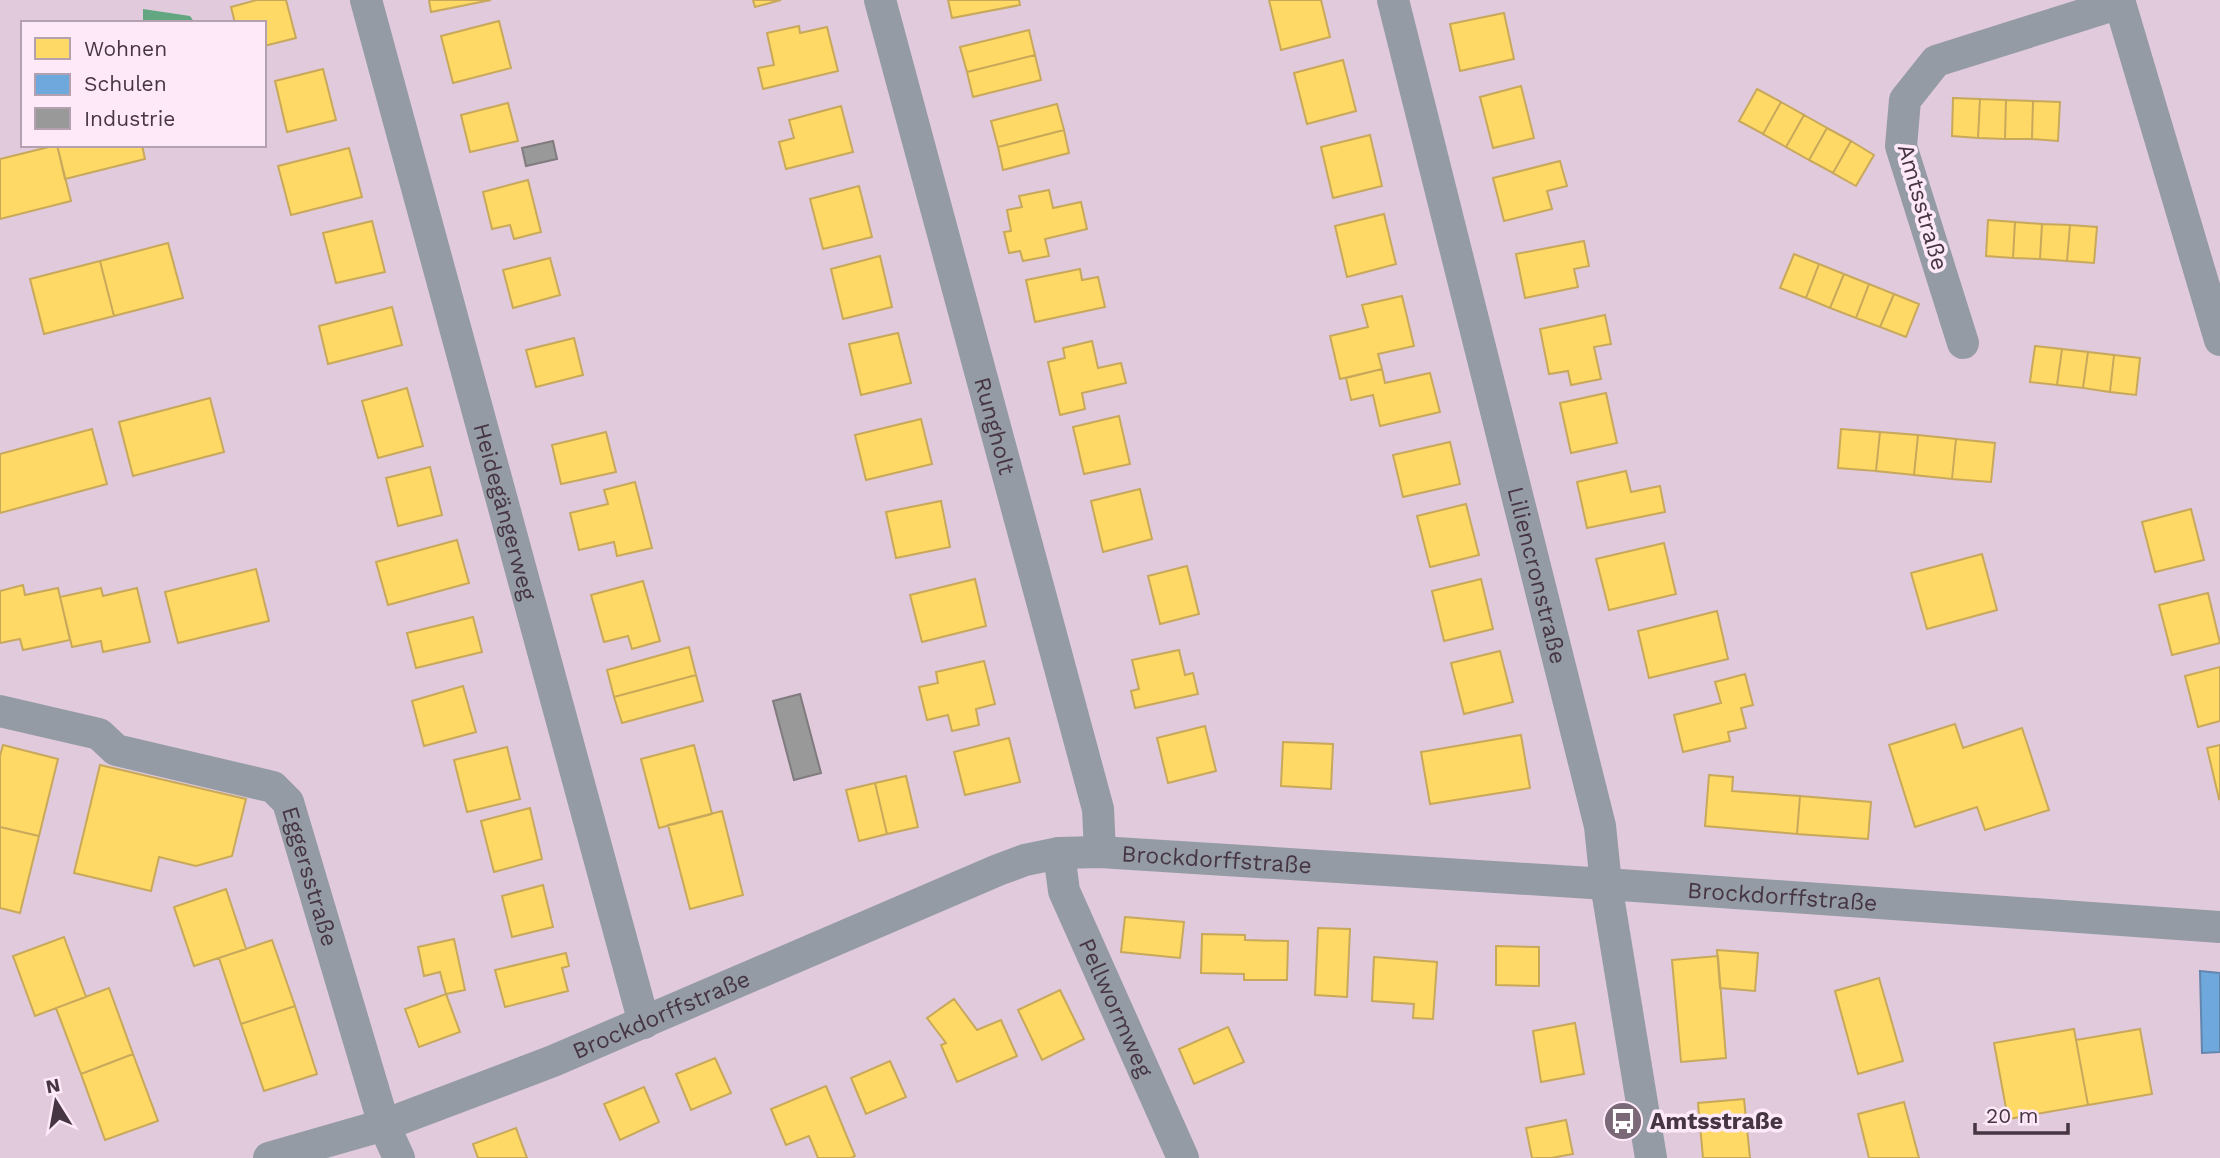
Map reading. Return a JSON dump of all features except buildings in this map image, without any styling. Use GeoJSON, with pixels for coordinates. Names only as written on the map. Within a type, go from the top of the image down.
{"type":"FeatureCollection","features":[{"type":"Feature","properties":{"kind":"street","name":"Heidegängerweg"},"geometry":{"type":"LineString","coordinates":[[366,0],[644,1023]]}},
{"type":"Feature","properties":{"kind":"street","name":"Rungholt"},"geometry":{"type":"LineString","coordinates":[[880,0],[1098,809],[1100,852]]}},
{"type":"Feature","properties":{"kind":"street","name":"Liliencronstraße"},"geometry":{"type":"LineString","coordinates":[[1393,0],[1600,826],[1606,884],[1651,1158]]}},
{"type":"Feature","properties":{"kind":"street","name":"Amtsstraße"},"geometry":{"type":"LineString","coordinates":[[1963,343],[1901,146],[1905,100],[1936,61],[2120,1],[2220,340]]}},
{"type":"Feature","properties":{"kind":"street","name":"Eggersstraße"},"geometry":{"type":"LineString","coordinates":[[0,712],[99,734],[116,750],[273,787],[288,802],[384,1125],[399,1158]]}},
{"type":"Feature","properties":{"kind":"street","name":"Brockdorffstraße"},"geometry":{"type":"LineString","coordinates":[[269,1158],[384,1125],[553,1061],[954,888],[1026,860],[1059,853],[1100,852],[1606,884],[2220,927]]}},
{"type":"Feature","properties":{"kind":"street","name":"Pellwormweg"},"geometry":{"type":"LineString","coordinates":[[1059,853],[1064,891],[1183,1158]]}},
{"type":"Feature","properties":{"kind":"shaded area"},"geometry":{"type":"Polygon","coordinates":[[[143,9],[190,16],[194,21],[143,21],[143,9]]]}},
{"type":"Feature","properties":{"kind":"place","name":"Amtsstraße"},"geometry":{"type":"Point","coordinates":[1623,1121]}}]}
